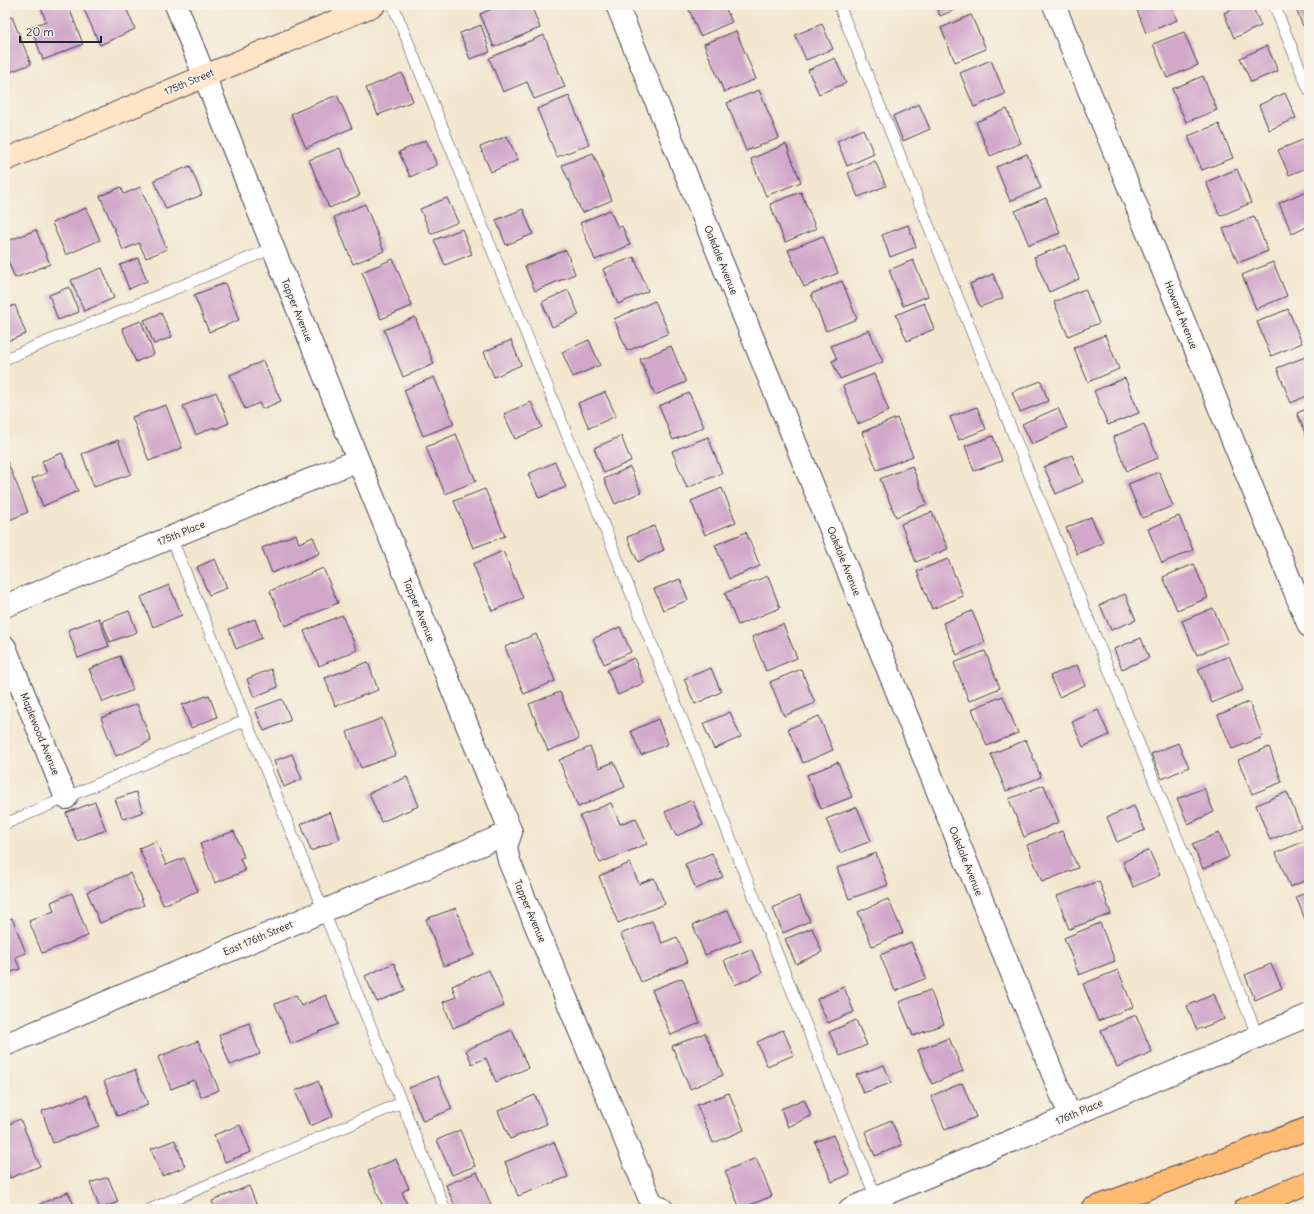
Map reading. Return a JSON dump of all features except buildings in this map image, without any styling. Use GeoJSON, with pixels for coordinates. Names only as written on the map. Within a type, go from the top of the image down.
{"type":"FeatureCollection","features":[{"type":"Feature","properties":{"kind":"highway"},"geometry":{"type":"LineString","coordinates":[[1092,1209],[1309,1128]]}},
{"type":"Feature","properties":{"kind":"highway"},"geometry":{"type":"LineString","coordinates":[[1245,1209],[1309,1182]]}},
{"type":"Feature","properties":{"kind":"street","name":"Tapper Avenue"},"geometry":{"type":"LineString","coordinates":[[176,5],[358,460],[511,832],[506,847],[509,861],[651,1202],[662,1209]]}},
{"type":"Feature","properties":{"kind":"street","name":"175th Street"},"geometry":{"type":"LineString","coordinates":[[5,160],[374,5]]}},
{"type":"Feature","properties":{"kind":"street","name":"Oakdale Avenue"},"geometry":{"type":"LineString","coordinates":[[617,5],[1070,1116]]}},
{"type":"Feature","properties":{"kind":"street","name":"Howard Avenue"},"geometry":{"type":"LineString","coordinates":[[1054,5],[1309,626]]}},
{"type":"Feature","properties":{"kind":"street","name":"175th Place"},"geometry":{"type":"LineString","coordinates":[[5,606],[358,460]]}},
{"type":"Feature","properties":{"kind":"street","name":"Maplewood Avenue"},"geometry":{"type":"LineString","coordinates":[[5,647],[66,798]]}},
{"type":"Feature","properties":{"kind":"street","name":"East 176th Street"},"geometry":{"type":"LineString","coordinates":[[5,1044],[511,832]]}},
{"type":"Feature","properties":{"kind":"street","name":"176th Place"},"geometry":{"type":"LineString","coordinates":[[850,1209],[1309,1015]]}},
{"type":"Feature","properties":{"kind":"lane"},"geometry":{"type":"LineString","coordinates":[[393,5],[876,1198]]}},
{"type":"Feature","properties":{"kind":"lane"},"geometry":{"type":"LineString","coordinates":[[839,5],[1258,1037]]}},
{"type":"Feature","properties":{"kind":"lane"},"geometry":{"type":"LineString","coordinates":[[1274,5],[1309,90]]}},
{"type":"Feature","properties":{"kind":"lane"},"geometry":{"type":"LineString","coordinates":[[5,359],[273,248]]}},
{"type":"Feature","properties":{"kind":"lane"},"geometry":{"type":"LineString","coordinates":[[171,537],[445,1209]]}},
{"type":"Feature","properties":{"kind":"lane"},"geometry":{"type":"LineString","coordinates":[[5,824],[246,720]]}},
{"type":"Feature","properties":{"kind":"lane"},"geometry":{"type":"LineString","coordinates":[[151,1209],[401,1103]]}}]}
